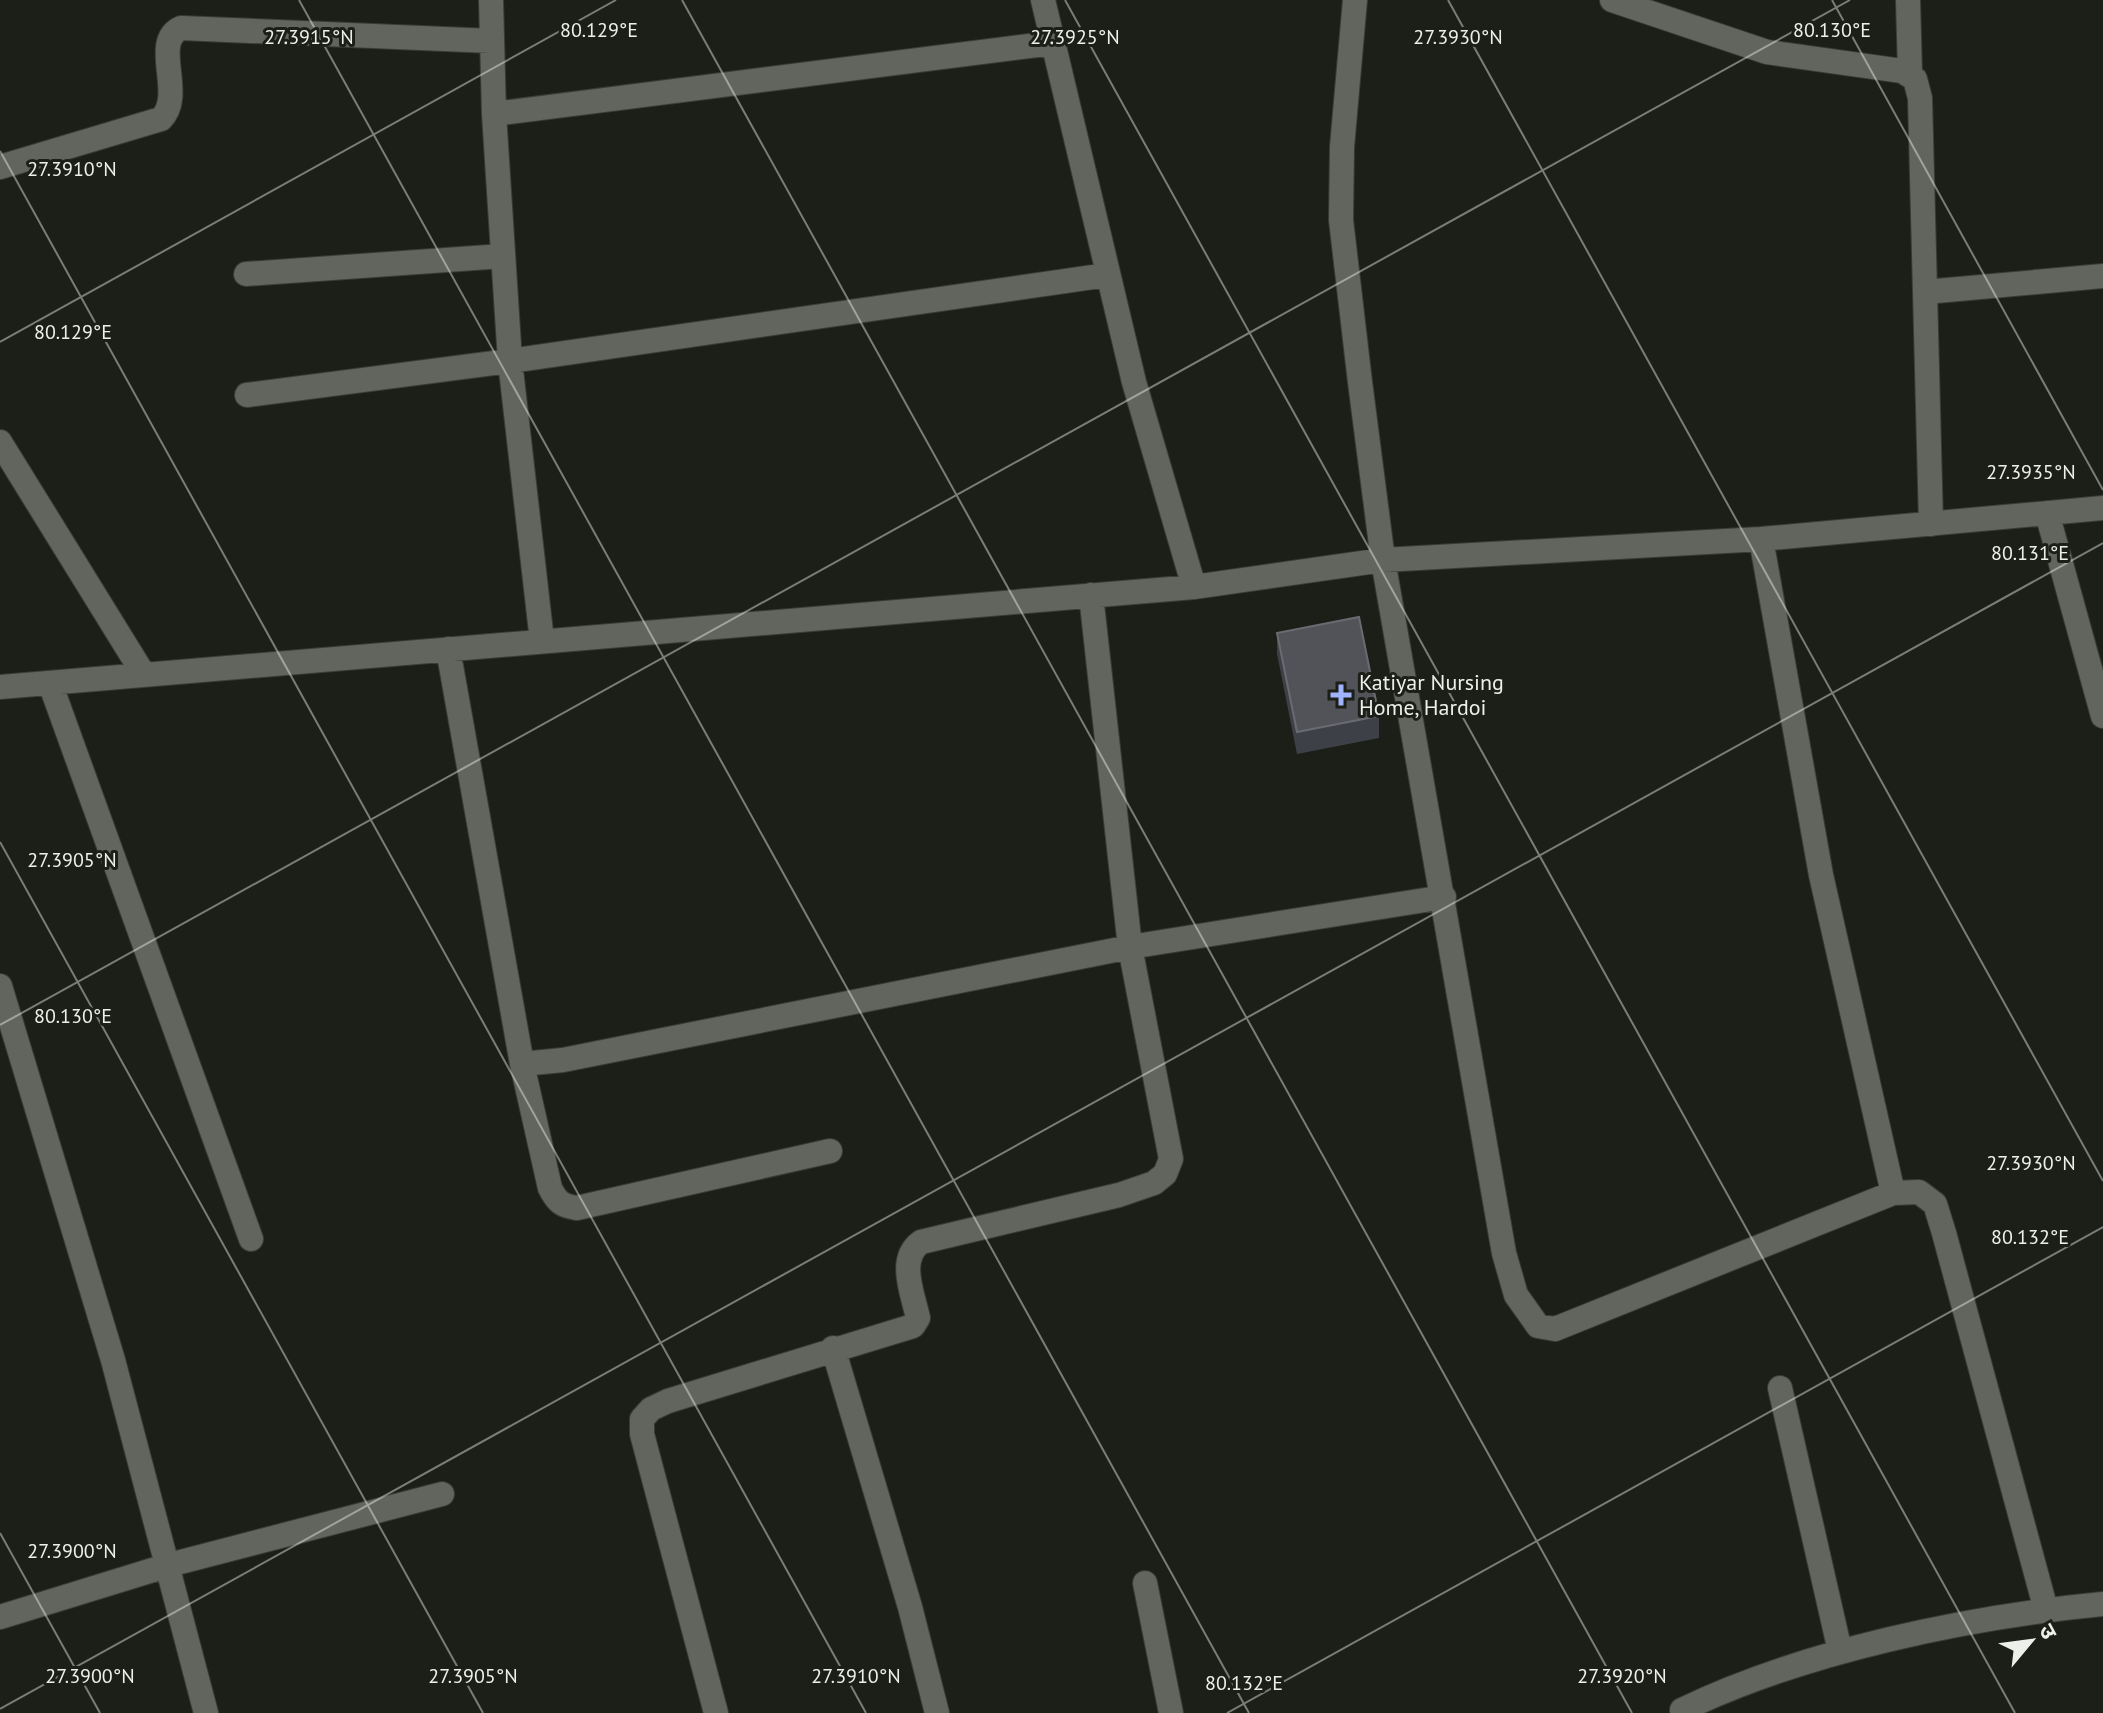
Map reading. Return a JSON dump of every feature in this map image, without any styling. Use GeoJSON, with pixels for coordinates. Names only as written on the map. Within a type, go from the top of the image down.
{"type":"FeatureCollection","features":[{"type":"Feature","properties":{"kind":"street"},"geometry":{"type":"LineString","coordinates":[[491,0],[494,114],[510,361],[542,641]]}},
{"type":"Feature","properties":{"kind":"street"},"geometry":{"type":"LineString","coordinates":[[1043,0],[1107,275],[1194,587]]}},
{"type":"Feature","properties":{"kind":"street"},"geometry":{"type":"LineString","coordinates":[[1355,0],[1342,147],[1341,220],[1383,560],[1504,1253],[1516,1295],[1538,1326],[1555,1329],[1893,1193],[1919,1192],[1935,1204],[2046,1610]]}},
{"type":"Feature","properties":{"kind":"street"},"geometry":{"type":"LineString","coordinates":[[1612,0],[1767,52],[1910,73]]}},
{"type":"Feature","properties":{"kind":"street"},"geometry":{"type":"LineString","coordinates":[[1908,0],[1910,73],[1919,87],[1920,98],[1931,524]]}},
{"type":"Feature","properties":{"kind":"street"},"geometry":{"type":"LineString","coordinates":[[0,167],[161,119],[171,100],[168,44],[175,30],[181,28],[492,41]]}},
{"type":"Feature","properties":{"kind":"street"},"geometry":{"type":"LineString","coordinates":[[494,114],[1053,43]]}},
{"type":"Feature","properties":{"kind":"street"},"geometry":{"type":"LineString","coordinates":[[246,274],[503,256]]}},
{"type":"Feature","properties":{"kind":"street"},"geometry":{"type":"LineString","coordinates":[[247,395],[510,361],[1107,275]]}},
{"type":"Feature","properties":{"kind":"street"},"geometry":{"type":"LineString","coordinates":[[1925,292],[2103,276]]}},
{"type":"Feature","properties":{"kind":"street"},"geometry":{"type":"LineString","coordinates":[[0,442],[144,675]]}},
{"type":"Feature","properties":{"kind":"street"},"geometry":{"type":"LineString","coordinates":[[0,687],[1194,587],[1383,560],[1761,539],[2103,508]]}},
{"type":"Feature","properties":{"kind":"street"},"geometry":{"type":"LineString","coordinates":[[2047,513],[2103,716]]}},
{"type":"Feature","properties":{"kind":"street"},"geometry":{"type":"LineString","coordinates":[[1761,539],[1821,875],[1893,1193]]}},
{"type":"Feature","properties":{"kind":"street"},"geometry":{"type":"LineString","coordinates":[[716,1713],[642,1434],[642,1419],[651,1409],[668,1401],[913,1326],[918,1318],[907,1262],[912,1249],[921,1242],[1119,1195],[1154,1183],[1165,1174],[1171,1159],[1130,947],[1091,595]]}},
{"type":"Feature","properties":{"kind":"street"},"geometry":{"type":"LineString","coordinates":[[448,649],[522,1064],[550,1188],[564,1206],[577,1208],[830,1151]]}},
{"type":"Feature","properties":{"kind":"street"},"geometry":{"type":"LineString","coordinates":[[50,683],[251,1239]]}},
{"type":"Feature","properties":{"kind":"street"},"geometry":{"type":"LineString","coordinates":[[522,1064],[563,1060],[1130,947],[1444,897]]}},
{"type":"Feature","properties":{"kind":"street"},"geometry":{"type":"LineString","coordinates":[[0,986],[113,1360],[206,1713]]}},
{"type":"Feature","properties":{"kind":"street"},"geometry":{"type":"LineString","coordinates":[[833,1348],[910,1607],[937,1713]]}},
{"type":"Feature","properties":{"kind":"street"},"geometry":{"type":"LineString","coordinates":[[1780,1388],[1840,1651]]}},
{"type":"Feature","properties":{"kind":"street"},"geometry":{"type":"LineString","coordinates":[[0,1617],[169,1565],[442,1494]]}},
{"type":"Feature","properties":{"kind":"street"},"geometry":{"type":"LineString","coordinates":[[1145,1583],[1171,1713]]}},
{"type":"Feature","properties":{"kind":"street"},"geometry":{"type":"LineString","coordinates":[[1682,1710],[1723,1690],[1840,1651],[2046,1610],[2103,1604]]}},
{"type":"Feature","properties":{"kind":"building"},"geometry":{"type":"Polygon","coordinates":[[[1359,617],[1379,716],[1297,732],[1277,633],[1359,617]]]}},
{"type":"Feature","properties":{"kind":"place","name":"Katiyar Nursing Home, Hardoi"},"geometry":{"type":"Point","coordinates":[1341,695]}}]}
